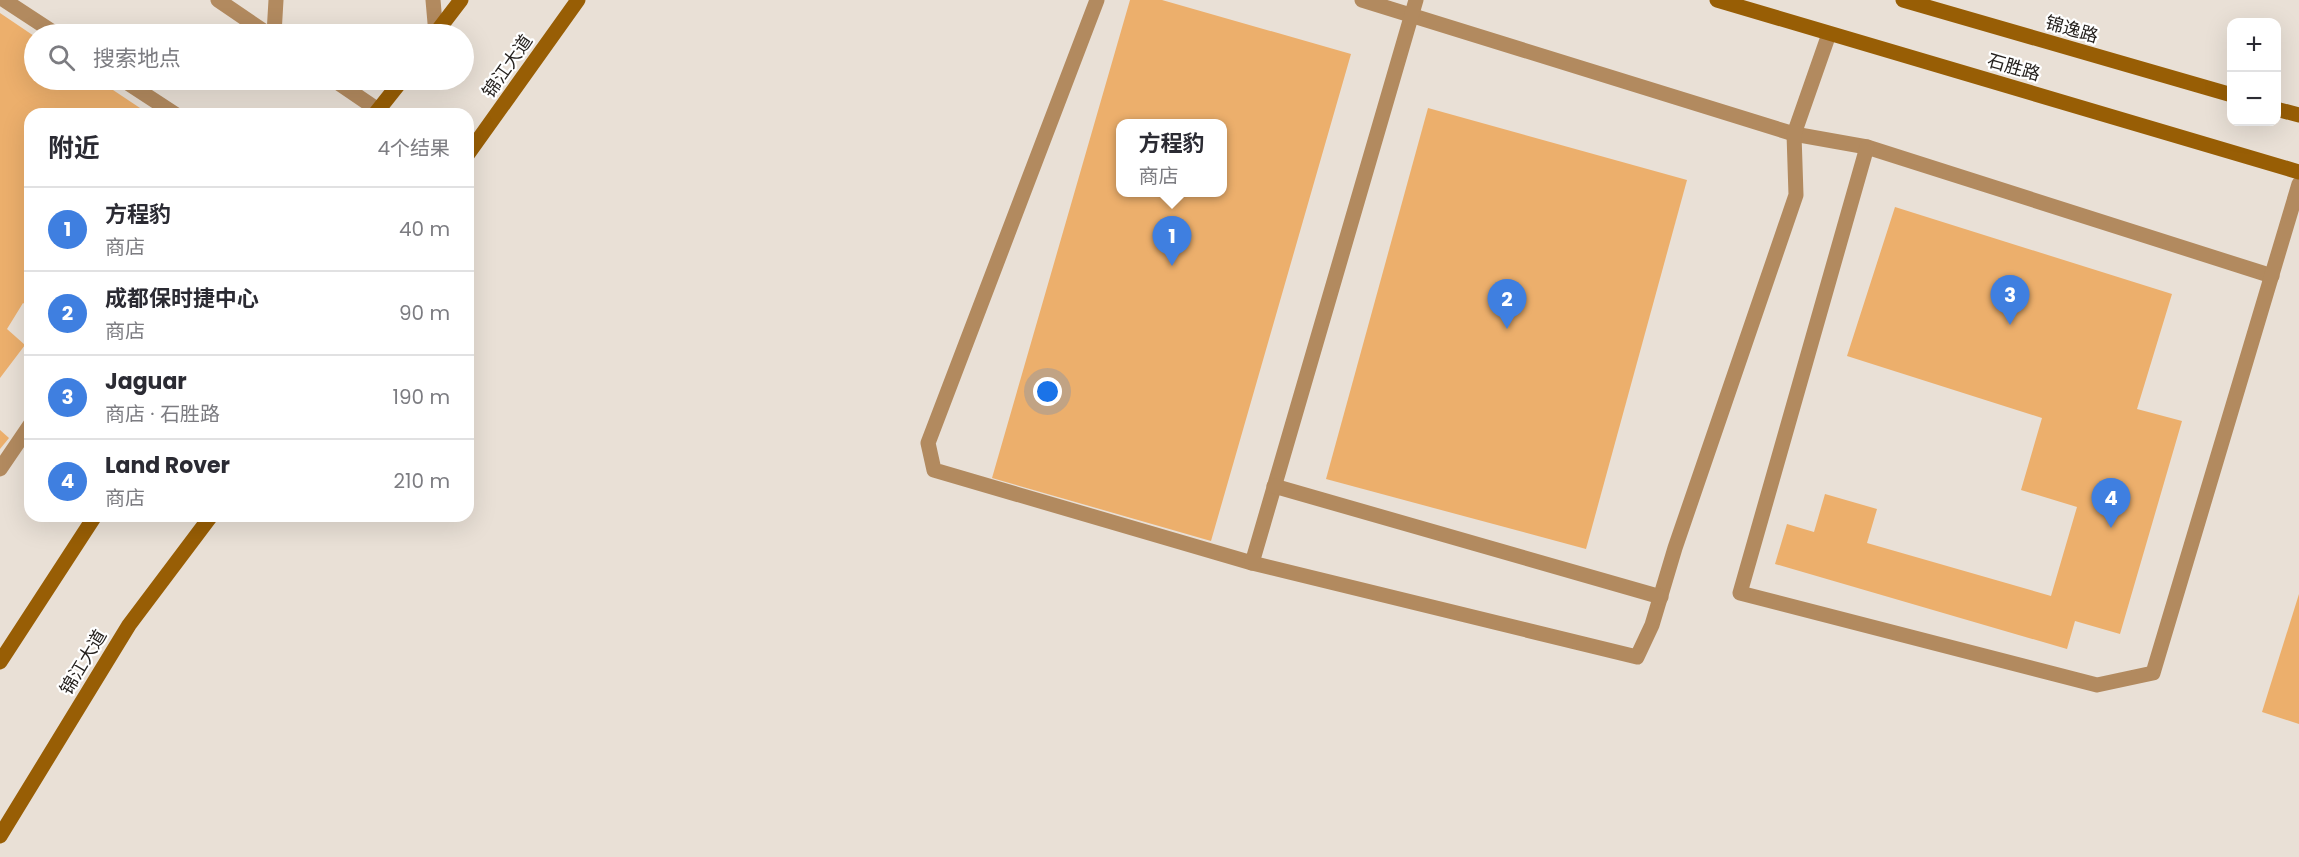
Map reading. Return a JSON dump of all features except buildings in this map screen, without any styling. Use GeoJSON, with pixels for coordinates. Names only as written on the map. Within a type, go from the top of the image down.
{"type":"FeatureCollection","features":[{"type":"Feature","properties":{"kind":"street"},"geometry":{"type":"LineString","coordinates":[[4,0],[41,24]]}},
{"type":"Feature","properties":{"kind":"street"},"geometry":{"type":"LineString","coordinates":[[218,0],[253,24]]}},
{"type":"Feature","properties":{"kind":"street"},"geometry":{"type":"LineString","coordinates":[[275,24],[276,0]]}},
{"type":"Feature","properties":{"kind":"street"},"geometry":{"type":"LineString","coordinates":[[433,0],[435,24]]}},
{"type":"Feature","properties":{"kind":"street"},"geometry":{"type":"LineString","coordinates":[[443,24],[461,0]]}},
{"type":"Feature","properties":{"kind":"street","name":"锦江大道"},"geometry":{"type":"LineString","coordinates":[[474,146],[578,0]]}},
{"type":"Feature","properties":{"kind":"street"},"geometry":{"type":"LineString","coordinates":[[1097,0],[928,442],[934,470],[1252,563],[1637,657],[1652,625],[1675,548],[1796,195],[1794,134],[1829,34]]}},
{"type":"Feature","properties":{"kind":"street"},"geometry":{"type":"LineString","coordinates":[[1362,0],[1413,7],[1794,134],[1867,147],[2272,276]]}},
{"type":"Feature","properties":{"kind":"street","name":"石胜路"},"geometry":{"type":"LineString","coordinates":[[1718,0],[2299,172]]}},
{"type":"Feature","properties":{"kind":"street","name":"锦逸路"},"geometry":{"type":"LineString","coordinates":[[1903,0],[2227,95]]}},
{"type":"Feature","properties":{"kind":"street"},"geometry":{"type":"LineString","coordinates":[[1252,563],[1413,7]]}},
{"type":"Feature","properties":{"kind":"street"},"geometry":{"type":"LineString","coordinates":[[138,90],[166,108]]}},
{"type":"Feature","properties":{"kind":"street"},"geometry":{"type":"LineString","coordinates":[[347,90],[372,108]]}},
{"type":"Feature","properties":{"kind":"street"},"geometry":{"type":"LineString","coordinates":[[380,108],[394,90]]}},
{"type":"Feature","properties":{"kind":"street"},"geometry":{"type":"LineString","coordinates":[[2281,110],[2299,115]]}},
{"type":"Feature","properties":{"kind":"street"},"geometry":{"type":"LineString","coordinates":[[1867,147],[1740,593],[2097,685],[2153,673],[2299,184]]}},
{"type":"Feature","properties":{"kind":"street"},"geometry":{"type":"LineString","coordinates":[[0,469],[24,434]]}},
{"type":"Feature","properties":{"kind":"street"},"geometry":{"type":"LineString","coordinates":[[1274,486],[1661,597]]}},
{"type":"Feature","properties":{"kind":"street"},"geometry":{"type":"LineString","coordinates":[[0,662],[90,522]]}},
{"type":"Feature","properties":{"kind":"street","name":"锦江大道"},"geometry":{"type":"LineString","coordinates":[[0,836],[129,625],[206,522]]}},
{"type":"Feature","properties":{"kind":"place","name":"方程豹"},"geometry":{"type":"Point","coordinates":[1172,266]}},
{"type":"Feature","properties":{"kind":"place","name":"Jaguar"},"geometry":{"type":"Point","coordinates":[2010,325]}},
{"type":"Feature","properties":{"kind":"place","name":"成都保时捷中心"},"geometry":{"type":"Point","coordinates":[1507,329]}},
{"type":"Feature","properties":{"kind":"place","name":"Land Rover"},"geometry":{"type":"Point","coordinates":[2111,528]}}]}
